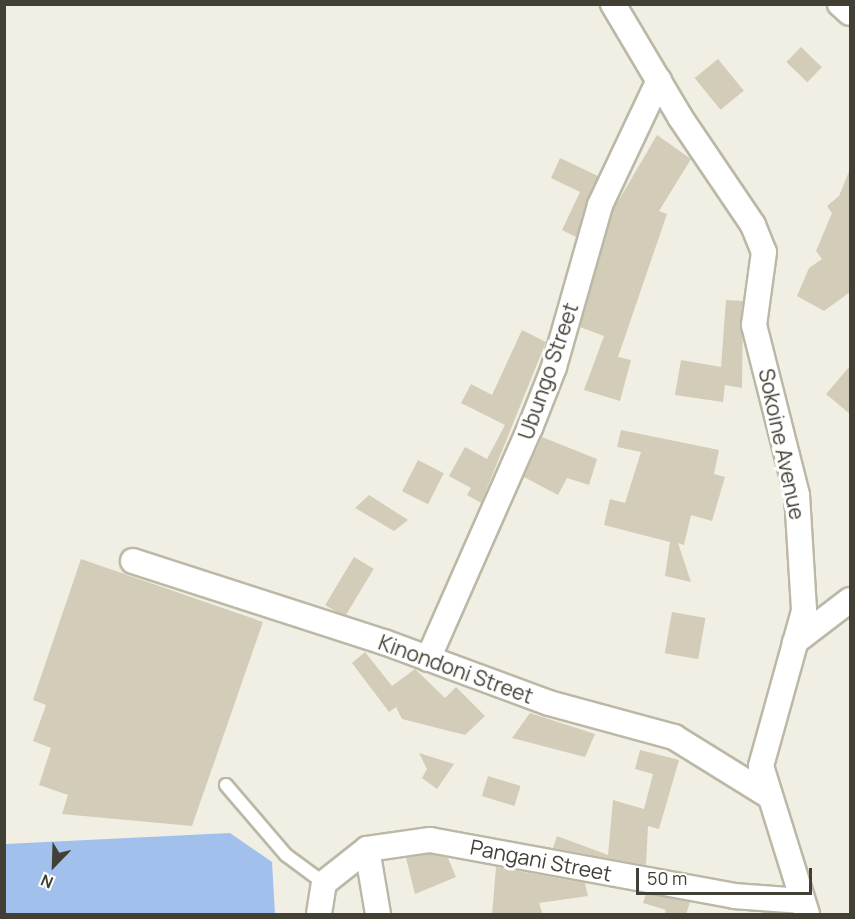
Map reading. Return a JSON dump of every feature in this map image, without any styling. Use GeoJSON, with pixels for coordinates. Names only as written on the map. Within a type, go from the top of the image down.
{"type":"FeatureCollection","features":[{"type":"Feature","properties":{"kind":"street","name":"Sokoine Avenue"},"geometry":{"type":"LineString","coordinates":[[613,4],[659,80],[753,225],[764,252],[754,325],[797,495],[804,611],[762,757],[769,796],[805,908]]}},
{"type":"Feature","properties":{"kind":"street"},"geometry":{"type":"LineString","coordinates":[[840,4],[850,13]]}},
{"type":"Feature","properties":{"kind":"street","name":"Ubungo Street"},"geometry":{"type":"LineString","coordinates":[[428,659],[538,408],[600,205],[659,80]]}},
{"type":"Feature","properties":{"kind":"street","name":"Kinondoni Street"},"geometry":{"type":"LineString","coordinates":[[133,561],[428,659],[549,703],[674,737],[769,796]]}},
{"type":"Feature","properties":{"kind":"street"},"geometry":{"type":"LineString","coordinates":[[795,642],[850,600]]}},
{"type":"Feature","properties":{"kind":"street","name":"Pangani Street"},"geometry":{"type":"LineString","coordinates":[[367,849],[430,840],[805,908]]}},
{"type":"Feature","properties":{"kind":"street"},"geometry":{"type":"LineString","coordinates":[[319,915],[324,883],[367,849],[378,915]]}},
{"type":"Feature","properties":{"kind":"lane"},"geometry":{"type":"LineString","coordinates":[[226,785],[286,855],[324,883]]}},
{"type":"Feature","properties":{"kind":"water"},"geometry":{"type":"Polygon","coordinates":[[[230,833],[272,862],[275,914],[5,914],[5,844],[230,833]]]}},
{"type":"Feature","properties":{"kind":"building"},"geometry":{"type":"Polygon","coordinates":[[[801,47],[822,67],[807,82],[786,62],[801,47]]]}},
{"type":"Feature","properties":{"kind":"building"},"geometry":{"type":"Polygon","coordinates":[[[718,59],[744,91],[720,110],[695,78],[718,59]]]}},
{"type":"Feature","properties":{"kind":"building"},"geometry":{"type":"Polygon","coordinates":[[[657,135],[691,159],[659,211],[667,214],[618,357],[631,360],[620,401],[584,390],[604,336],[580,327],[613,210],[657,135]]]}},
{"type":"Feature","properties":{"kind":"building"},"geometry":{"type":"Polygon","coordinates":[[[560,158],[598,176],[576,237],[562,230],[580,192],[551,178],[560,158]]]}},
{"type":"Feature","properties":{"kind":"building"},"geometry":{"type":"Polygon","coordinates":[[[850,169],[850,292],[824,311],[797,296],[809,268],[822,259],[816,251],[832,213],[827,206],[839,196],[850,169]]]}},
{"type":"Feature","properties":{"kind":"building"},"geometry":{"type":"Polygon","coordinates":[[[726,300],[743,301],[742,388],[725,385],[723,402],[675,395],[681,360],[721,367],[726,300]]]}},
{"type":"Feature","properties":{"kind":"building"},"geometry":{"type":"Polygon","coordinates":[[[522,330],[546,342],[481,503],[467,495],[471,488],[449,476],[465,447],[487,459],[505,425],[461,403],[471,384],[492,395],[522,330]]]}},
{"type":"Feature","properties":{"kind":"building"},"geometry":{"type":"Polygon","coordinates":[[[850,366],[850,414],[826,394],[850,366]]]}},
{"type":"Feature","properties":{"kind":"building"},"geometry":{"type":"Polygon","coordinates":[[[621,430],[719,450],[714,474],[725,477],[712,521],[691,515],[684,545],[678,543],[691,582],[665,576],[670,542],[604,525],[610,499],[625,503],[641,452],[617,447],[621,430]]]}},
{"type":"Feature","properties":{"kind":"building"},"geometry":{"type":"Polygon","coordinates":[[[542,437],[597,459],[589,485],[567,478],[558,495],[524,477],[542,437]]]}},
{"type":"Feature","properties":{"kind":"building"},"geometry":{"type":"Polygon","coordinates":[[[418,460],[444,473],[428,504],[402,491],[418,460]]]}},
{"type":"Feature","properties":{"kind":"building"},"geometry":{"type":"Polygon","coordinates":[[[369,495],[408,520],[394,531],[355,508],[369,495]]]}},
{"type":"Feature","properties":{"kind":"building"},"geometry":{"type":"Polygon","coordinates":[[[354,557],[374,569],[345,617],[325,605],[354,557]]]}},
{"type":"Feature","properties":{"kind":"building"},"geometry":{"type":"Polygon","coordinates":[[[81,559],[263,622],[192,826],[62,814],[68,795],[39,785],[51,748],[33,741],[46,705],[33,700],[81,559]]]}},
{"type":"Feature","properties":{"kind":"building"},"geometry":{"type":"Polygon","coordinates":[[[672,612],[705,618],[698,659],[665,653],[672,612]]]}},
{"type":"Feature","properties":{"kind":"building"},"geometry":{"type":"Polygon","coordinates":[[[365,652],[392,686],[415,669],[445,698],[456,687],[485,716],[465,735],[402,719],[396,707],[389,712],[352,663],[365,652]]]}},
{"type":"Feature","properties":{"kind":"building"},"geometry":{"type":"Polygon","coordinates":[[[530,713],[595,734],[585,757],[512,738],[530,713]]]}},
{"type":"Feature","properties":{"kind":"building"},"geometry":{"type":"Polygon","coordinates":[[[640,750],[679,760],[659,829],[648,826],[646,865],[553,848],[557,836],[608,855],[613,800],[644,809],[653,774],[635,769],[640,750]]]}},
{"type":"Feature","properties":{"kind":"building"},"geometry":{"type":"Polygon","coordinates":[[[419,753],[454,764],[437,789],[422,778],[427,769],[419,753]]]}},
{"type":"Feature","properties":{"kind":"building"},"geometry":{"type":"Polygon","coordinates":[[[488,776],[521,786],[514,806],[482,796],[488,776]]]}},
{"type":"Feature","properties":{"kind":"building"},"geometry":{"type":"Polygon","coordinates":[[[430,854],[448,858],[456,877],[415,894],[406,858],[430,854]]]}},
{"type":"Feature","properties":{"kind":"building"},"geometry":{"type":"Polygon","coordinates":[[[496,867],[585,883],[588,896],[539,903],[543,915],[492,915],[496,867]]]}},
{"type":"Feature","properties":{"kind":"building"},"geometry":{"type":"Polygon","coordinates":[[[646,894],[690,902],[686,915],[664,915],[666,910],[643,903],[646,894]]]}}]}
